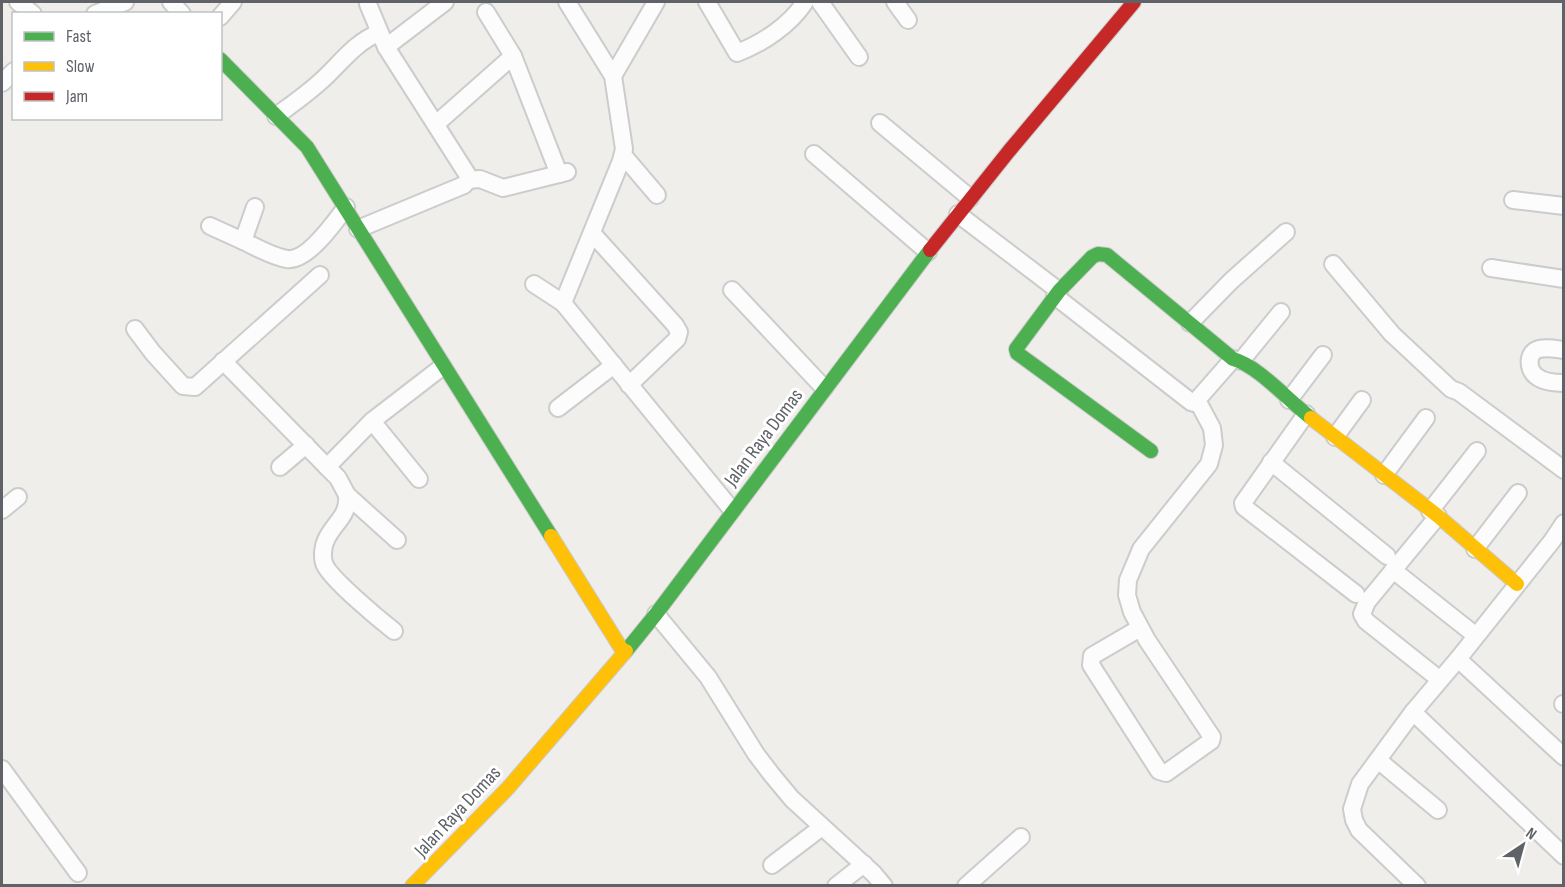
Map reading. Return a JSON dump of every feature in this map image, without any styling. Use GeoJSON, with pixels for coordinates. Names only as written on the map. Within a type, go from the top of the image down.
{"type":"FeatureCollection","features":[{"type":"Feature","properties":{"kind":"main road","name":"Jalan Raya Domas"},"geometry":{"type":"LineString","coordinates":[[411,885],[488,807],[575,712],[656,614],[824,388],[970,198],[1065,81],[1134,2]]}},
{"type":"Feature","properties":{"kind":"main road"},"geometry":{"type":"LineString","coordinates":[[222,61],[307,147],[346,207],[442,367],[624,653]]}},
{"type":"Feature","properties":{"kind":"main road"},"geometry":{"type":"LineString","coordinates":[[1151,452],[1017,353],[1017,346],[1057,293],[1092,257],[1098,254],[1107,255],[1434,514],[1517,584]]}},
{"type":"Feature","properties":{"kind":"street"},"geometry":{"type":"LineString","coordinates":[[18,2],[30,12]]}},
{"type":"Feature","properties":{"kind":"street"},"geometry":{"type":"LineString","coordinates":[[222,14],[233,2]]}},
{"type":"Feature","properties":{"kind":"street"},"geometry":{"type":"LineString","coordinates":[[383,40],[446,2]]}},
{"type":"Feature","properties":{"kind":"street"},"geometry":{"type":"LineString","coordinates":[[563,303],[623,156],[613,76],[567,2]]}},
{"type":"Feature","properties":{"kind":"street"},"geometry":{"type":"LineString","coordinates":[[576,17],[585,2]]}},
{"type":"Feature","properties":{"kind":"street"},"geometry":{"type":"LineString","coordinates":[[613,76],[656,2]]}},
{"type":"Feature","properties":{"kind":"street"},"geometry":{"type":"LineString","coordinates":[[707,2],[737,53],[773,33],[796,15],[805,2]]}},
{"type":"Feature","properties":{"kind":"street"},"geometry":{"type":"LineString","coordinates":[[820,2],[859,57]]}},
{"type":"Feature","properties":{"kind":"street"},"geometry":{"type":"LineString","coordinates":[[895,2],[908,20]]}},
{"type":"Feature","properties":{"kind":"street"},"geometry":{"type":"LineString","coordinates":[[368,4],[383,40],[467,174],[468,180]]}},
{"type":"Feature","properties":{"kind":"street"},"geometry":{"type":"LineString","coordinates":[[102,12],[121,6]]}},
{"type":"Feature","properties":{"kind":"street"},"geometry":{"type":"LineString","coordinates":[[358,230],[464,185],[468,180],[480,179],[503,188],[565,173],[513,56],[486,12]]}},
{"type":"Feature","properties":{"kind":"street"},"geometry":{"type":"LineString","coordinates":[[276,116],[322,80],[346,56],[373,35],[383,40]]}},
{"type":"Feature","properties":{"kind":"street"},"geometry":{"type":"LineString","coordinates":[[436,124],[513,56]]}},
{"type":"Feature","properties":{"kind":"street"},"geometry":{"type":"LineString","coordinates":[[880,123],[970,198]]}},
{"type":"Feature","properties":{"kind":"street"},"geometry":{"type":"LineString","coordinates":[[814,154],[928,252]]}},
{"type":"Feature","properties":{"kind":"street"},"geometry":{"type":"LineString","coordinates":[[623,156],[657,195]]}},
{"type":"Feature","properties":{"kind":"street"},"geometry":{"type":"LineString","coordinates":[[1513,200],[1563,206]]}},
{"type":"Feature","properties":{"kind":"street"},"geometry":{"type":"LineString","coordinates":[[243,241],[255,207]]}},
{"type":"Feature","properties":{"kind":"street"},"geometry":{"type":"LineString","coordinates":[[210,226],[286,259],[297,259],[325,235],[346,207]]}},
{"type":"Feature","properties":{"kind":"street"},"geometry":{"type":"LineString","coordinates":[[958,214],[1194,403],[1281,312]]}},
{"type":"Feature","properties":{"kind":"street"},"geometry":{"type":"LineString","coordinates":[[1190,323],[1231,281],[1286,232]]}},
{"type":"Feature","properties":{"kind":"street"},"geometry":{"type":"LineString","coordinates":[[592,233],[679,332],[677,339],[629,385]]}},
{"type":"Feature","properties":{"kind":"street"},"geometry":{"type":"LineString","coordinates":[[1333,264],[1392,334],[1451,389],[1459,392],[1563,470]]}},
{"type":"Feature","properties":{"kind":"street"},"geometry":{"type":"LineString","coordinates":[[1491,268],[1563,279]]}},
{"type":"Feature","properties":{"kind":"street"},"geometry":{"type":"LineString","coordinates":[[135,329],[183,386],[195,387],[320,275]]}},
{"type":"Feature","properties":{"kind":"street"},"geometry":{"type":"LineString","coordinates":[[534,284],[563,303],[732,510]]}},
{"type":"Feature","properties":{"kind":"street"},"geometry":{"type":"LineString","coordinates":[[732,290],[824,388]]}},
{"type":"Feature","properties":{"kind":"street"},"geometry":{"type":"LineString","coordinates":[[1563,350],[1537,349],[1533,352],[1529,363],[1536,377],[1550,382],[1563,383]]}},
{"type":"Feature","properties":{"kind":"street"},"geometry":{"type":"LineString","coordinates":[[1289,400],[1323,355]]}},
{"type":"Feature","properties":{"kind":"street"},"geometry":{"type":"LineString","coordinates":[[223,361],[327,466],[338,478],[347,495],[397,540]]}},
{"type":"Feature","properties":{"kind":"street"},"geometry":{"type":"LineString","coordinates":[[558,408],[614,365]]}},
{"type":"Feature","properties":{"kind":"street"},"geometry":{"type":"LineString","coordinates":[[327,466],[372,421],[442,367]]}},
{"type":"Feature","properties":{"kind":"street"},"geometry":{"type":"LineString","coordinates":[[1140,628],[1092,656],[1090,660],[1159,771],[1166,773],[1211,741],[1212,737],[1140,628],[1127,595],[1128,580],[1142,549],[1209,464],[1214,445],[1212,428],[1197,400]]}},
{"type":"Feature","properties":{"kind":"street"},"geometry":{"type":"LineString","coordinates":[[1335,437],[1362,400]]}},
{"type":"Feature","properties":{"kind":"street"},"geometry":{"type":"LineString","coordinates":[[1306,414],[1271,462],[1244,503],[1244,507],[1356,594]]}},
{"type":"Feature","properties":{"kind":"street"},"geometry":{"type":"LineString","coordinates":[[1384,475],[1426,418]]}},
{"type":"Feature","properties":{"kind":"street"},"geometry":{"type":"LineString","coordinates":[[372,421],[419,479]]}},
{"type":"Feature","properties":{"kind":"street"},"geometry":{"type":"LineString","coordinates":[[280,467],[306,445]]}},
{"type":"Feature","properties":{"kind":"street"},"geometry":{"type":"LineString","coordinates":[[1439,680],[1363,618],[1362,614],[1390,563],[1434,514],[1477,452]]}},
{"type":"Feature","properties":{"kind":"street"},"geometry":{"type":"LineString","coordinates":[[1271,462],[1475,635]]}},
{"type":"Feature","properties":{"kind":"street"},"geometry":{"type":"LineString","coordinates":[[1475,549],[1518,493]]}},
{"type":"Feature","properties":{"kind":"street"},"geometry":{"type":"LineString","coordinates":[[347,495],[346,511],[326,542],[323,556],[324,566],[358,601],[394,631]]}},
{"type":"Feature","properties":{"kind":"street"},"geometry":{"type":"LineString","coordinates":[[2,510],[18,498]]}},
{"type":"Feature","properties":{"kind":"street"},"geometry":{"type":"LineString","coordinates":[[1418,885],[1359,830],[1352,809],[1360,784],[1413,711],[1458,659],[1563,523]]}},
{"type":"Feature","properties":{"kind":"street"},"geometry":{"type":"LineString","coordinates":[[656,614],[708,677],[756,754],[792,799],[884,885]]}},
{"type":"Feature","properties":{"kind":"street"},"geometry":{"type":"LineString","coordinates":[[1458,659],[1563,757]]}},
{"type":"Feature","properties":{"kind":"street"},"geometry":{"type":"LineString","coordinates":[[1413,711],[1563,856]]}},
{"type":"Feature","properties":{"kind":"street"},"geometry":{"type":"LineString","coordinates":[[1378,760],[1438,810]]}},
{"type":"Feature","properties":{"kind":"street"},"geometry":{"type":"LineString","coordinates":[[2,769],[78,873]]}},
{"type":"Feature","properties":{"kind":"street"},"geometry":{"type":"LineString","coordinates":[[772,865],[822,827]]}},
{"type":"Feature","properties":{"kind":"street"},"geometry":{"type":"LineString","coordinates":[[966,885],[1021,837]]}},
{"type":"Feature","properties":{"kind":"street"},"geometry":{"type":"LineString","coordinates":[[836,885],[864,864]]}},
{"type":"Feature","properties":{"kind":"traffic: fast"},"geometry":{"type":"LineString","coordinates":[[222,61],[307,147],[551,536]]}},
{"type":"Feature","properties":{"kind":"traffic: fast"},"geometry":{"type":"LineString","coordinates":[[626,651],[930,250]]}},
{"type":"Feature","properties":{"kind":"traffic: fast"},"geometry":{"type":"LineString","coordinates":[[1151,451],[1017,353],[1016,349],[1059,291],[1092,257],[1098,254],[1107,255],[1233,359],[1263,376],[1311,418]]}},
{"type":"Feature","properties":{"kind":"traffic: slow"},"geometry":{"type":"LineString","coordinates":[[1311,418],[1438,516],[1517,584]]}},
{"type":"Feature","properties":{"kind":"traffic: slow"},"geometry":{"type":"LineString","coordinates":[[551,536],[624,653]]}},
{"type":"Feature","properties":{"kind":"traffic: slow"},"geometry":{"type":"LineString","coordinates":[[412,886],[508,788],[626,651]]}},
{"type":"Feature","properties":{"kind":"traffic: jam"},"geometry":{"type":"LineString","coordinates":[[930,250],[1009,151],[1134,2]]}}]}
